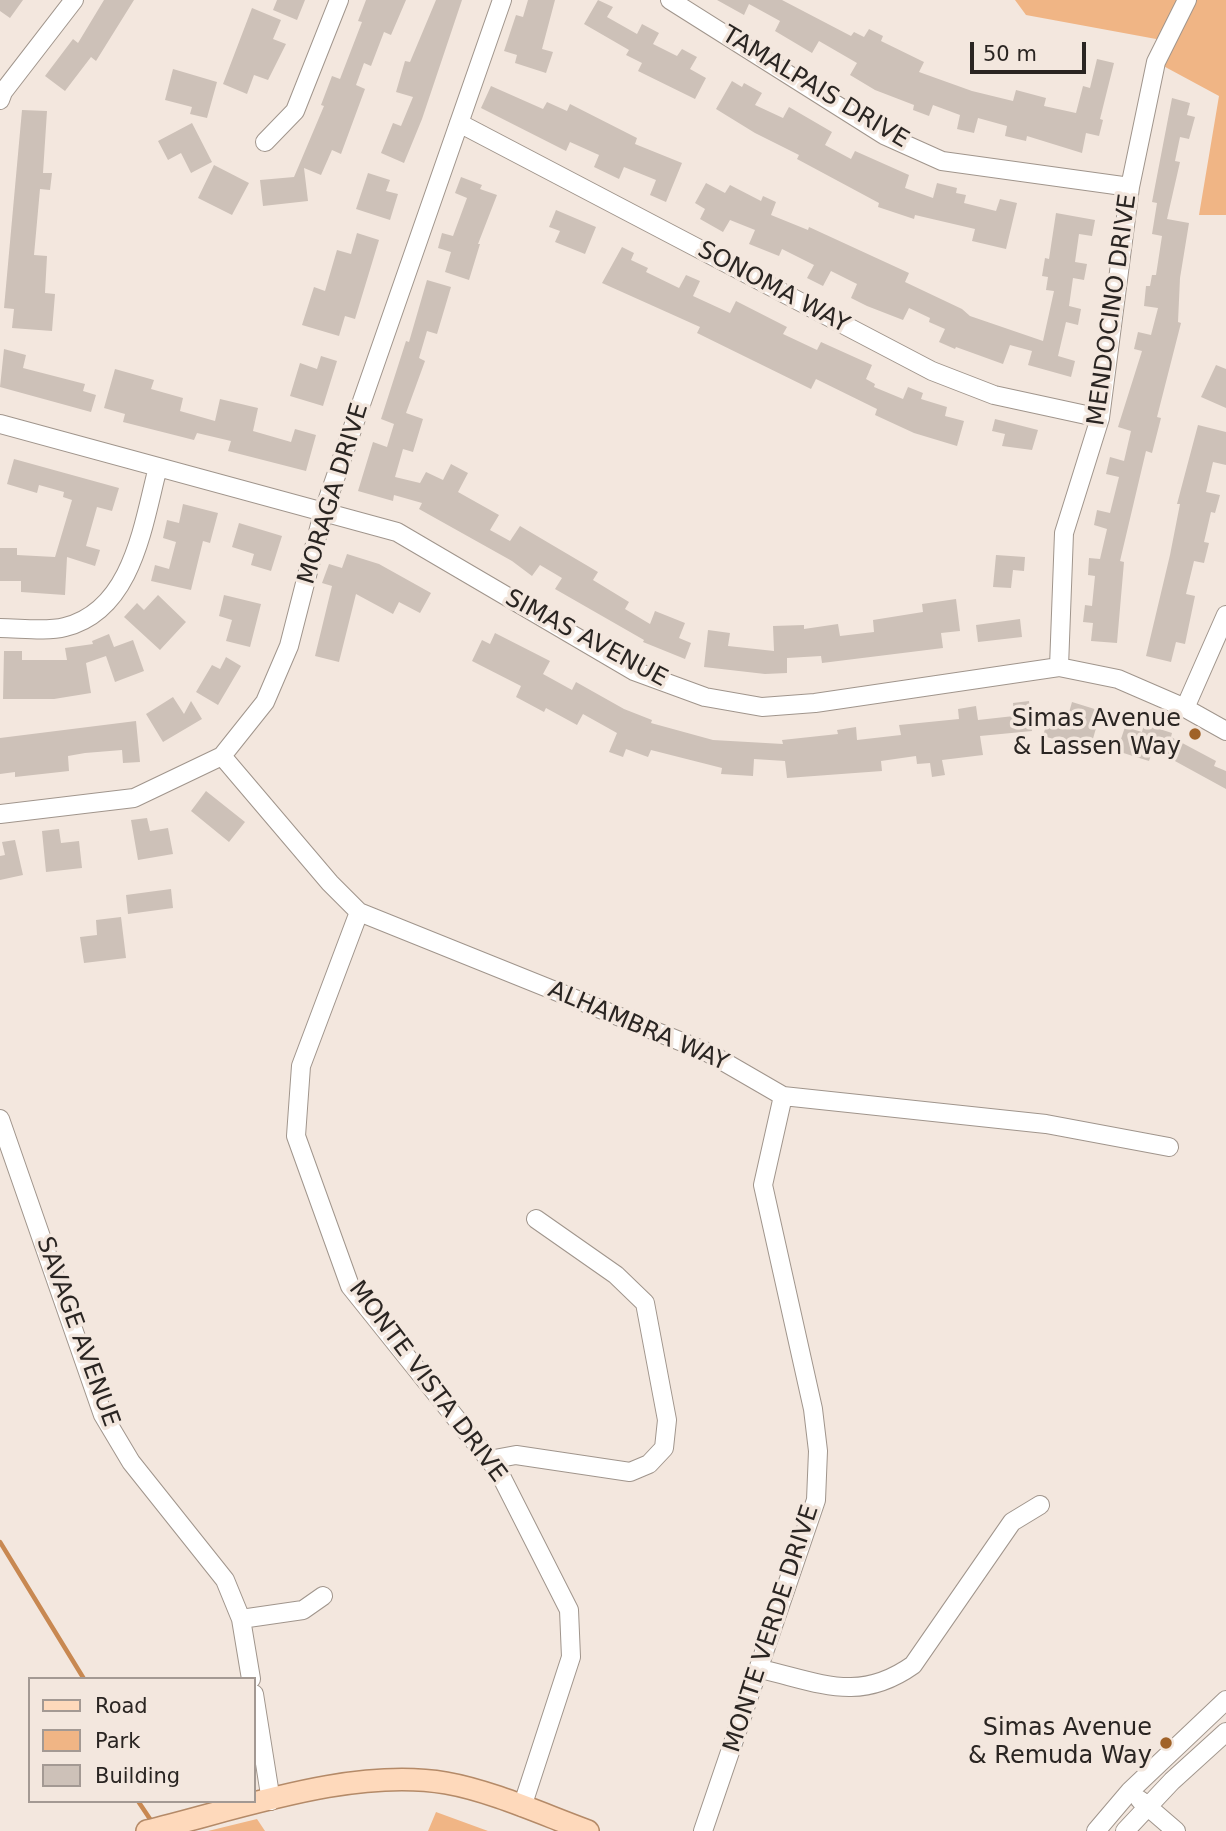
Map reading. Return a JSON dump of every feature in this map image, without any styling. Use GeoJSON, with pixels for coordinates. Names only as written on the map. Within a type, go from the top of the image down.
{"type":"FeatureCollection","features":[{"type":"Feature","properties":{"kind":"main road"},"geometry":{"type":"LineString","coordinates":[[148,1831],[327,1786],[390,1780],[446,1783],[588,1831]]}},
{"type":"Feature","properties":{"kind":"street"},"geometry":{"type":"LineString","coordinates":[[0,100],[3,92],[74,0]]}},
{"type":"Feature","properties":{"kind":"street"},"geometry":{"type":"LineString","coordinates":[[265,142],[295,111],[339,0]]}},
{"type":"Feature","properties":{"kind":"street","name":"MORAGA DRIVE"},"geometry":{"type":"LineString","coordinates":[[0,814],[134,798],[222,756],[265,702],[289,646],[323,513],[502,0]]}},
{"type":"Feature","properties":{"kind":"street","name":"TAMALPAIS DRIVE"},"geometry":{"type":"LineString","coordinates":[[670,0],[884,135],[942,161],[1130,187]]}},
{"type":"Feature","properties":{"kind":"street","name":"MENDOCINO DRIVE"},"geometry":{"type":"LineString","coordinates":[[1059,667],[1064,533],[1100,418],[1130,187],[1156,62],[1187,0]]}},
{"type":"Feature","properties":{"kind":"street","name":"SONOMA WAY"},"geometry":{"type":"LineString","coordinates":[[459,123],[932,371],[994,395],[1100,418]]}},
{"type":"Feature","properties":{"kind":"street","name":"SIMAS AVENUE"},"geometry":{"type":"LineString","coordinates":[[0,424],[397,532],[634,671],[705,697],[762,707],[815,703],[1059,667],[1118,679],[1185,708],[1226,731]]}},
{"type":"Feature","properties":{"kind":"street"},"geometry":{"type":"LineString","coordinates":[[0,628],[63,628],[91,618],[118,591],[139,538],[158,467]]}},
{"type":"Feature","properties":{"kind":"street"},"geometry":{"type":"LineString","coordinates":[[1185,708],[1226,615]]}},
{"type":"Feature","properties":{"kind":"street","name":"ALHAMBRA WAY"},"geometry":{"type":"LineString","coordinates":[[222,756],[330,883],[359,912],[707,1052],[783,1096],[1046,1124],[1169,1147]]}},
{"type":"Feature","properties":{"kind":"street","name":"MONTE VISTA DRIVE"},"geometry":{"type":"LineString","coordinates":[[359,912],[301,1066],[296,1136],[351,1286],[499,1472],[569,1610],[571,1657],[523,1807]]}},
{"type":"Feature","properties":{"kind":"street","name":"MONTE VERDE DRIVE"},"geometry":{"type":"LineString","coordinates":[[703,1831],[816,1500],[818,1451],[813,1409],[763,1185],[783,1096]]}},
{"type":"Feature","properties":{"kind":"street","name":"SAVAGE AVENUE"},"geometry":{"type":"LineString","coordinates":[[0,1119],[103,1416],[131,1462],[225,1580],[242,1619],[251,1677]]}},
{"type":"Feature","properties":{"kind":"street"},"geometry":{"type":"LineString","coordinates":[[489,1460],[516,1455],[629,1472],[649,1464],[664,1448],[667,1420],[645,1303],[616,1275],[536,1219]]}},
{"type":"Feature","properties":{"kind":"street"},"geometry":{"type":"LineString","coordinates":[[760,1669],[837,1688],[864,1688],[891,1681],[913,1665],[1012,1522],[1040,1505]]}},
{"type":"Feature","properties":{"kind":"street"},"geometry":{"type":"LineString","coordinates":[[242,1619],[303,1610],[323,1596]]}},
{"type":"Feature","properties":{"kind":"street"},"geometry":{"type":"LineString","coordinates":[[1096,1831],[1130,1791],[1226,1700]]}},
{"type":"Feature","properties":{"kind":"street"},"geometry":{"type":"LineString","coordinates":[[256,1707],[271,1801]]}},
{"type":"Feature","properties":{"kind":"street"},"geometry":{"type":"LineString","coordinates":[[1125,1831],[1226,1732]]}},
{"type":"Feature","properties":{"kind":"street"},"geometry":{"type":"LineString","coordinates":[[1130,1791],[1176,1831]]}},
{"type":"Feature","properties":{"kind":"green space"},"geometry":{"type":"Polygon","coordinates":[[[1015,0],[1226,0],[1226,215],[1199,215],[1219,96],[1156,62],[1167,41],[1026,15],[1015,0]]]}},
{"type":"Feature","properties":{"kind":"green space"},"geometry":{"type":"Polygon","coordinates":[[[436,1812],[488,1831],[428,1831],[436,1812]]]}},
{"type":"Feature","properties":{"kind":"green space"},"geometry":{"type":"Polygon","coordinates":[[[257,1819],[265,1831],[208,1831],[257,1819]]]}},
{"type":"Feature","properties":{"kind":"building"},"geometry":{"type":"Polygon","coordinates":[[[0,0],[23,0],[10,18],[0,11],[0,0]]]}},
{"type":"Feature","properties":{"kind":"building"},"geometry":{"type":"Polygon","coordinates":[[[104,0],[134,0],[96,61],[91,57],[65,91],[45,76],[73,39],[78,43],[104,0]]]}},
{"type":"Feature","properties":{"kind":"building"},"geometry":{"type":"Polygon","coordinates":[[[277,0],[305,0],[297,20],[273,10],[277,0]]]}},
{"type":"Feature","properties":{"kind":"building"},"geometry":{"type":"Polygon","coordinates":[[[366,0],[406,0],[391,35],[384,32],[371,66],[364,63],[356,85],[365,89],[341,154],[332,150],[321,175],[304,168],[308,201],[263,206],[260,180],[294,177],[324,106],[321,105],[332,76],[340,79],[362,22],[358,21],[366,0]]]}},
{"type":"Feature","properties":{"kind":"building"},"geometry":{"type":"Polygon","coordinates":[[[436,0],[462,0],[422,119],[404,163],[381,153],[393,123],[401,126],[413,97],[396,92],[405,61],[410,62],[436,0]]]}},
{"type":"Feature","properties":{"kind":"building"},"geometry":{"type":"Polygon","coordinates":[[[528,0],[555,0],[542,49],[553,52],[546,73],[515,63],[517,55],[504,51],[516,15],[523,17],[528,0]]]}},
{"type":"Feature","properties":{"kind":"building"},"geometry":{"type":"Polygon","coordinates":[[[598,0],[613,7],[607,17],[637,34],[642,24],[659,33],[653,44],[677,56],[682,49],[697,57],[690,69],[706,78],[695,99],[638,71],[642,63],[626,55],[629,50],[584,24],[598,0]]]}},
{"type":"Feature","properties":{"kind":"building"},"geometry":{"type":"Polygon","coordinates":[[[717,0],[782,0],[851,36],[854,32],[864,37],[869,29],[883,36],[881,41],[924,62],[919,72],[972,91],[1013,101],[1016,90],[1046,98],[1044,106],[1076,113],[1083,86],[1090,88],[1097,59],[1114,63],[1100,119],[1103,120],[1099,136],[1086,133],[1082,153],[1027,136],[1026,141],[1005,136],[1007,126],[978,118],[974,133],[957,129],[960,115],[933,105],[929,116],[913,110],[914,105],[875,90],[850,75],[857,63],[819,41],[812,53],[775,31],[780,21],[749,4],[744,15],[717,0]]]}},
{"type":"Feature","properties":{"kind":"building"},"geometry":{"type":"Polygon","coordinates":[[[252,8],[281,20],[273,39],[286,44],[268,80],[254,75],[247,94],[223,84],[252,8]]]}},
{"type":"Feature","properties":{"kind":"building"},"geometry":{"type":"Polygon","coordinates":[[[173,69],[217,82],[207,118],[190,114],[192,107],[165,100],[173,69]]]}},
{"type":"Feature","properties":{"kind":"building"},"geometry":{"type":"Polygon","coordinates":[[[732,81],[742,87],[744,83],[762,93],[755,105],[783,118],[789,107],[832,132],[825,145],[851,159],[855,151],[909,175],[905,188],[933,198],[937,183],[957,188],[956,193],[966,195],[964,203],[996,211],[1000,199],[1017,203],[1006,249],[972,241],[975,229],[915,215],[914,219],[878,207],[879,203],[797,159],[799,155],[716,109],[732,81]]]}},
{"type":"Feature","properties":{"kind":"building"},"geometry":{"type":"Polygon","coordinates":[[[491,86],[543,109],[547,102],[567,111],[570,104],[637,138],[635,144],[682,163],[666,202],[650,195],[656,180],[624,167],[619,179],[594,167],[599,155],[570,142],[566,151],[481,108],[491,86]]]}},
{"type":"Feature","properties":{"kind":"building"},"geometry":{"type":"Polygon","coordinates":[[[1172,98],[1190,103],[1187,115],[1195,117],[1189,139],[1180,137],[1175,161],[1180,162],[1167,219],[1189,223],[1180,278],[1178,322],[1181,323],[1157,417],[1161,418],[1152,453],[1146,451],[1120,561],[1124,562],[1117,643],[1091,641],[1093,623],[1083,622],[1085,605],[1092,606],[1095,576],[1088,575],[1089,558],[1100,559],[1107,529],[1094,525],[1097,510],[1110,513],[1119,477],[1106,474],[1110,457],[1124,461],[1131,431],[1118,427],[1142,351],[1134,349],[1138,332],[1151,335],[1158,308],[1144,306],[1146,286],[1150,286],[1152,275],[1156,275],[1162,236],[1152,234],[1157,203],[1152,202],[1172,98]]]}},
{"type":"Feature","properties":{"kind":"building"},"geometry":{"type":"Polygon","coordinates":[[[22,110],[47,111],[43,173],[52,173],[50,190],[40,189],[34,255],[47,256],[45,293],[55,294],[52,331],[12,328],[14,309],[4,308],[22,110]]]}},
{"type":"Feature","properties":{"kind":"building"},"geometry":{"type":"Polygon","coordinates":[[[192,123],[212,162],[191,173],[181,153],[168,160],[158,141],[192,123]]]}},
{"type":"Feature","properties":{"kind":"building"},"geometry":{"type":"Polygon","coordinates":[[[214,165],[249,183],[232,215],[198,198],[214,165]]]}},
{"type":"Feature","properties":{"kind":"building"},"geometry":{"type":"Polygon","coordinates":[[[368,173],[390,180],[386,191],[398,194],[390,220],[356,209],[368,173]]]}},
{"type":"Feature","properties":{"kind":"building"},"geometry":{"type":"Polygon","coordinates":[[[461,177],[482,185],[480,189],[497,195],[478,244],[469,280],[445,272],[451,252],[438,248],[442,233],[453,236],[467,198],[455,193],[461,177]]]}},
{"type":"Feature","properties":{"kind":"building"},"geometry":{"type":"Polygon","coordinates":[[[706,183],[725,193],[730,185],[761,201],[763,196],[776,202],[771,215],[808,230],[809,227],[909,273],[905,282],[962,309],[970,316],[1043,341],[1054,291],[1046,290],[1048,277],[1042,276],[1045,258],[1049,259],[1056,213],[1095,220],[1092,236],[1079,234],[1075,262],[1087,264],[1084,280],[1073,278],[1069,306],[1081,309],[1078,325],[1066,322],[1058,356],[1075,361],[1071,377],[1028,365],[1032,351],[1010,345],[1003,364],[939,342],[945,329],[929,322],[930,318],[909,308],[903,320],[867,306],[851,298],[857,284],[831,271],[823,286],[807,278],[814,265],[782,249],[779,256],[749,244],[755,230],[730,220],[723,232],[700,219],[705,209],[695,203],[706,183]]]}},
{"type":"Feature","properties":{"kind":"building"},"geometry":{"type":"Polygon","coordinates":[[[556,210],[596,227],[585,254],[555,242],[560,231],[549,227],[556,210]]]}},
{"type":"Feature","properties":{"kind":"building"},"geometry":{"type":"Polygon","coordinates":[[[357,233],[379,240],[355,319],[345,316],[339,336],[302,325],[314,287],[325,291],[337,250],[351,254],[357,233]]]}},
{"type":"Feature","properties":{"kind":"building"},"geometry":{"type":"Polygon","coordinates":[[[622,247],[634,253],[631,260],[648,268],[646,272],[679,288],[686,275],[700,281],[693,296],[730,313],[736,301],[787,327],[783,334],[817,350],[821,342],[872,365],[866,379],[875,384],[874,387],[903,399],[908,387],[923,393],[921,399],[947,407],[945,416],[964,421],[957,446],[914,433],[875,415],[877,409],[816,379],[811,389],[697,333],[700,327],[602,283],[622,247]]]}},
{"type":"Feature","properties":{"kind":"building"},"geometry":{"type":"Polygon","coordinates":[[[427,280],[451,287],[437,334],[427,331],[419,358],[425,361],[406,413],[423,419],[413,452],[403,449],[395,477],[420,483],[426,472],[443,480],[451,464],[468,473],[458,492],[499,515],[490,530],[510,541],[520,526],[598,572],[593,580],[629,602],[625,609],[650,624],[655,611],[685,623],[679,638],[691,643],[685,659],[643,642],[644,640],[555,589],[562,578],[540,565],[532,576],[512,561],[419,509],[422,503],[394,495],[393,501],[358,491],[373,442],[387,447],[394,424],[381,419],[406,341],[409,342],[427,280]]]}},
{"type":"Feature","properties":{"kind":"building"},"geometry":{"type":"Polygon","coordinates":[[[4,349],[26,355],[23,368],[85,384],[83,391],[96,395],[91,412],[0,387],[4,349]]]}},
{"type":"Feature","properties":{"kind":"building"},"geometry":{"type":"Polygon","coordinates":[[[321,356],[337,361],[323,406],[290,396],[300,363],[317,369],[321,356]]]}},
{"type":"Feature","properties":{"kind":"building"},"geometry":{"type":"Polygon","coordinates":[[[1216,365],[1226,369],[1226,408],[1201,397],[1216,365]]]}},
{"type":"Feature","properties":{"kind":"building"},"geometry":{"type":"Polygon","coordinates":[[[115,369],[154,380],[151,389],[183,398],[180,411],[215,421],[220,399],[258,408],[253,431],[291,442],[295,429],[316,435],[306,471],[228,451],[231,441],[197,433],[194,440],[123,422],[125,414],[104,408],[115,369]]]}},
{"type":"Feature","properties":{"kind":"building"},"geometry":{"type":"Polygon","coordinates":[[[995,419],[1038,430],[1032,450],[1002,446],[1005,434],[992,431],[995,419]]]}},
{"type":"Feature","properties":{"kind":"building"},"geometry":{"type":"Polygon","coordinates":[[[1198,425],[1226,432],[1226,465],[1213,462],[1206,492],[1220,495],[1215,513],[1211,512],[1204,542],[1209,543],[1204,563],[1194,561],[1186,594],[1195,596],[1185,644],[1176,642],[1171,662],[1146,656],[1170,555],[1180,504],[1177,504],[1198,425]]]}},
{"type":"Feature","properties":{"kind":"building"},"geometry":{"type":"Polygon","coordinates":[[[14,459],[119,488],[112,511],[97,507],[86,546],[100,550],[95,566],[67,557],[65,595],[21,592],[21,581],[0,581],[0,548],[17,548],[17,555],[55,557],[72,500],[63,497],[64,492],[39,485],[37,493],[7,484],[14,459]]]}},
{"type":"Feature","properties":{"kind":"building"},"geometry":{"type":"Polygon","coordinates":[[[183,504],[218,513],[210,543],[203,541],[191,590],[151,581],[155,565],[169,569],[176,542],[163,538],[167,520],[179,523],[183,504]]]}},
{"type":"Feature","properties":{"kind":"building"},"geometry":{"type":"Polygon","coordinates":[[[239,523],[282,536],[271,571],[251,565],[254,554],[232,547],[239,523]]]}},
{"type":"Feature","properties":{"kind":"building"},"geometry":{"type":"Polygon","coordinates":[[[347,554],[379,564],[431,593],[420,613],[399,602],[393,614],[356,594],[339,662],[315,656],[332,586],[322,583],[329,564],[342,568],[347,554]]]}},
{"type":"Feature","properties":{"kind":"building"},"geometry":{"type":"Polygon","coordinates":[[[996,555],[1025,557],[1024,571],[1013,570],[1011,588],[993,587],[996,555]]]}},
{"type":"Feature","properties":{"kind":"building"},"geometry":{"type":"Polygon","coordinates":[[[158,595],[186,622],[160,650],[124,617],[137,603],[144,610],[158,595]]]}},
{"type":"Feature","properties":{"kind":"building"},"geometry":{"type":"Polygon","coordinates":[[[224,595],[261,604],[250,647],[226,641],[232,620],[219,616],[224,595]]]}},
{"type":"Feature","properties":{"kind":"building"},"geometry":{"type":"Polygon","coordinates":[[[956,599],[960,631],[941,633],[943,648],[822,663],[821,656],[787,658],[787,673],[765,674],[704,667],[708,630],[730,633],[728,646],[774,651],[773,626],[804,625],[804,629],[838,624],[840,636],[874,632],[873,620],[923,612],[922,604],[956,599]]]}},
{"type":"Feature","properties":{"kind":"building"},"geometry":{"type":"Polygon","coordinates":[[[1020,619],[1022,637],[978,642],[976,625],[1020,619]]]}},
{"type":"Feature","properties":{"kind":"building"},"geometry":{"type":"Polygon","coordinates":[[[495,633],[550,661],[543,674],[572,690],[576,682],[624,709],[652,720],[651,723],[713,740],[783,744],[782,740],[838,734],[837,730],[856,727],[857,740],[901,735],[899,725],[959,719],[958,709],[976,706],[978,720],[1014,716],[1013,703],[1029,701],[1032,731],[980,736],[983,755],[942,760],[945,775],[932,777],[930,763],[917,764],[916,756],[881,761],[882,771],[787,778],[785,761],[754,759],[753,776],[721,774],[722,768],[651,750],[648,757],[626,749],[623,757],[609,752],[617,733],[583,714],[577,725],[546,708],[544,712],[516,697],[521,686],[472,661],[482,640],[490,644],[495,633]]]}},
{"type":"Feature","properties":{"kind":"building"},"geometry":{"type":"Polygon","coordinates":[[[109,634],[114,647],[133,640],[144,671],[115,682],[106,656],[86,663],[91,693],[54,699],[3,699],[4,651],[22,651],[22,660],[67,660],[65,648],[93,644],[92,641],[109,634]]]}},
{"type":"Feature","properties":{"kind":"building"},"geometry":{"type":"Polygon","coordinates":[[[226,657],[241,666],[218,705],[196,692],[212,665],[220,669],[226,657]]]}},
{"type":"Feature","properties":{"kind":"building"},"geometry":{"type":"Polygon","coordinates":[[[173,697],[184,714],[191,701],[202,719],[163,742],[146,714],[173,697]]]}},
{"type":"Feature","properties":{"kind":"building"},"geometry":{"type":"Polygon","coordinates":[[[1072,702],[1101,711],[1090,749],[1043,736],[1050,711],[1068,716],[1072,702]]]}},
{"type":"Feature","properties":{"kind":"building"},"geometry":{"type":"Polygon","coordinates":[[[136,721],[140,762],[123,763],[122,750],[85,753],[68,756],[69,771],[15,777],[15,772],[0,774],[0,738],[136,721]]]}},
{"type":"Feature","properties":{"kind":"building"},"geometry":{"type":"Polygon","coordinates":[[[1144,724],[1172,733],[1171,737],[1216,761],[1214,766],[1226,771],[1226,789],[1153,749],[1149,761],[1117,751],[1125,727],[1142,732],[1144,724]]]}},
{"type":"Feature","properties":{"kind":"building"},"geometry":{"type":"Polygon","coordinates":[[[206,791],[245,822],[229,842],[191,811],[206,791]]]}},
{"type":"Feature","properties":{"kind":"building"},"geometry":{"type":"Polygon","coordinates":[[[147,818],[150,831],[168,828],[173,854],[138,860],[131,820],[147,818]]]}},
{"type":"Feature","properties":{"kind":"building"},"geometry":{"type":"Polygon","coordinates":[[[59,829],[61,843],[79,841],[82,868],[46,872],[42,831],[59,829]]]}},
{"type":"Feature","properties":{"kind":"building"},"geometry":{"type":"Polygon","coordinates":[[[15,840],[23,875],[0,880],[0,856],[5,855],[2,842],[15,840]]]}},
{"type":"Feature","properties":{"kind":"building"},"geometry":{"type":"Polygon","coordinates":[[[171,889],[173,908],[128,914],[126,895],[171,889]]]}},
{"type":"Feature","properties":{"kind":"building"},"geometry":{"type":"Polygon","coordinates":[[[121,917],[126,958],[84,963],[80,937],[97,935],[96,920],[121,917]]]}},
{"type":"Feature","properties":{"kind":"waterway"},"geometry":{"type":"LineString","coordinates":[[0,1542],[83,1677]]}},
{"type":"Feature","properties":{"kind":"waterway"},"geometry":{"type":"LineString","coordinates":[[139,1803],[152,1822]]}},
{"type":"Feature","properties":{"kind":"place","name":"Simas Avenue & Lassen Way"},"geometry":{"type":"Point","coordinates":[1195,734]}},
{"type":"Feature","properties":{"kind":"place","name":"Simas Avenue & Remuda Way"},"geometry":{"type":"Point","coordinates":[1166,1743]}}]}
